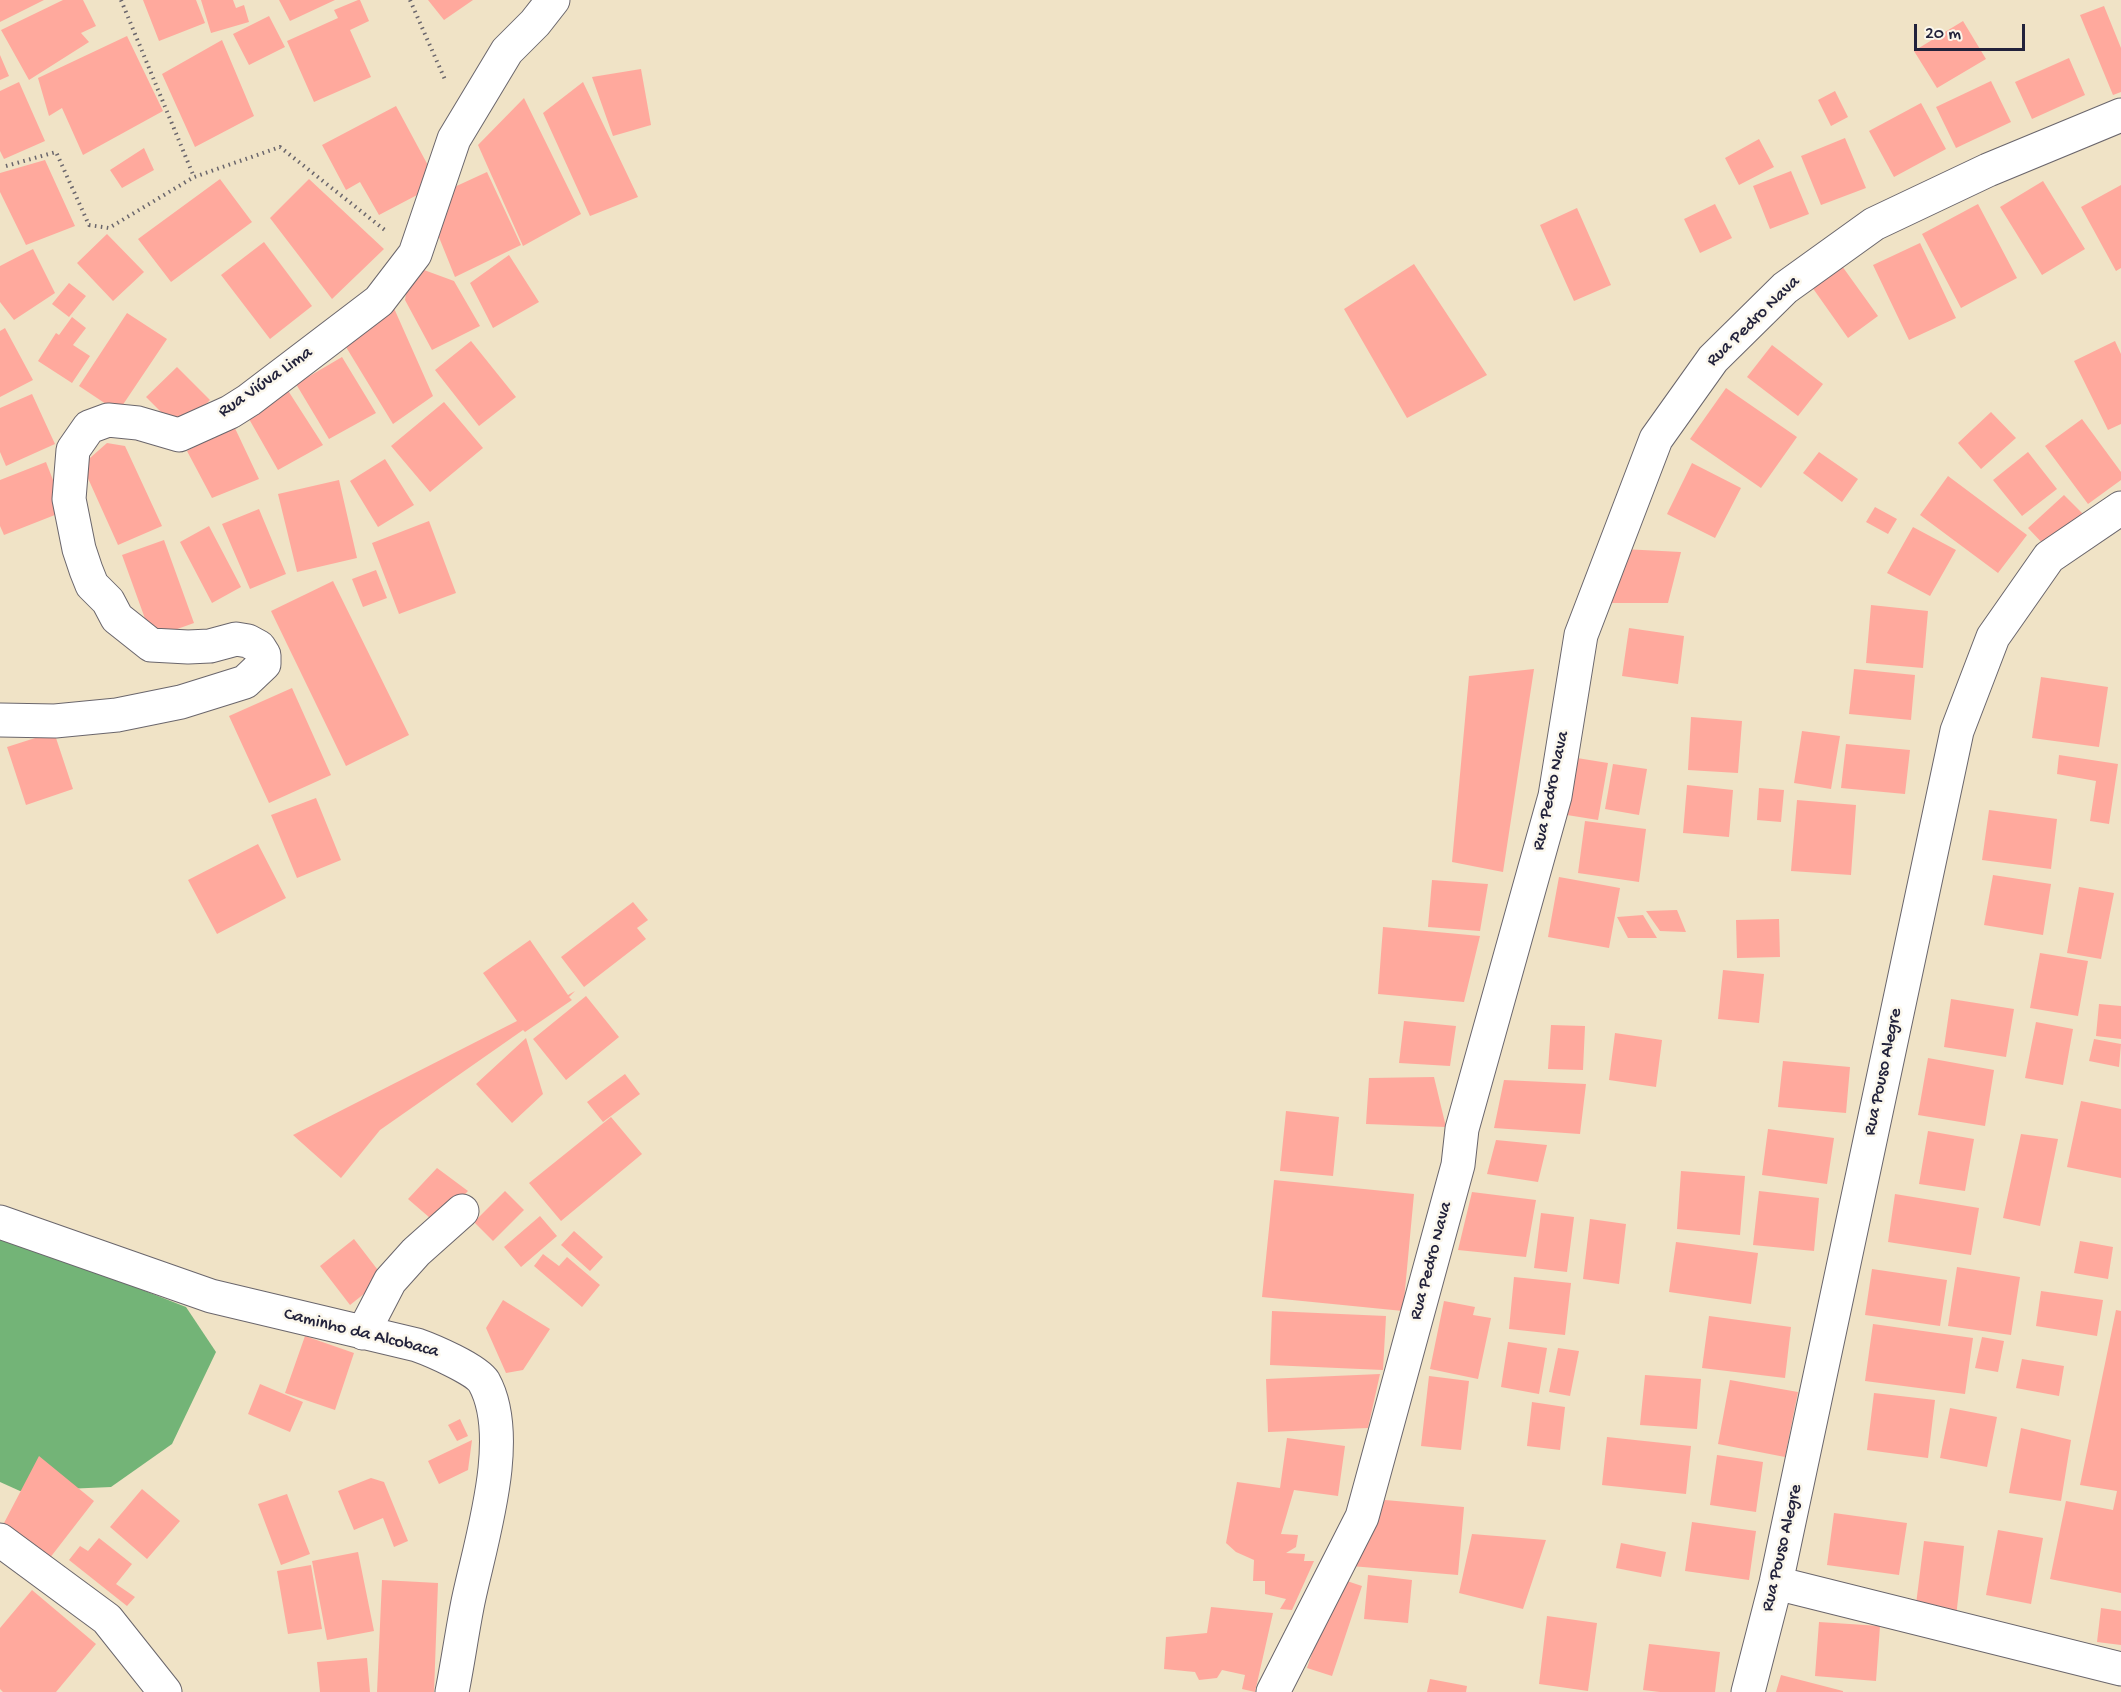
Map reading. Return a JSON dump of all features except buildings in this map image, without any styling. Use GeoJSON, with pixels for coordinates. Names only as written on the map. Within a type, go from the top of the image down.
{"type":"FeatureCollection","features":[{"type":"Feature","properties":{"kind":"street","name":"Rua Viúva Lima"},"geometry":{"type":"LineString","coordinates":[[0,720],[56,721],[117,715],[182,702],[245,682],[264,664],[264,655],[259,647],[248,641],[236,639],[210,646],[188,647],[151,645],[117,618],[108,601],[92,585],[79,549],[69,499],[72,450],[88,427],[108,420],[138,423],[179,435],[230,412],[379,301],[415,254],[454,139],[507,51],[536,23],[553,0]]}},
{"type":"Feature","properties":{"kind":"street","name":"Rua Pedro Nava"},"geometry":{"type":"LineString","coordinates":[[1273,1692],[1362,1518],[1458,1165],[1462,1129],[1554,796],[1581,635],[1656,439],[1713,359],[1785,288],[1874,224],[1988,170],[2121,116]]}},
{"type":"Feature","properties":{"kind":"street","name":"Rua Pouso Alegre"},"geometry":{"type":"LineString","coordinates":[[1748,1692],[1776,1583],[1957,731],[1993,637],[2049,557],[2121,508]]}},
{"type":"Feature","properties":{"kind":"street"},"geometry":{"type":"LineString","coordinates":[[363,1333],[390,1281],[416,1252],[462,1211]]}},
{"type":"Feature","properties":{"kind":"street","name":"Caminho da Alcobaca"},"geometry":{"type":"LineString","coordinates":[[0,1222],[211,1296],[417,1345],[447,1356],[483,1380],[495,1416],[496,1454],[488,1519],[468,1601],[453,1692]]}},
{"type":"Feature","properties":{"kind":"street"},"geometry":{"type":"LineString","coordinates":[[0,1540],[107,1619],[165,1692]]}},
{"type":"Feature","properties":{"kind":"street"},"geometry":{"type":"LineString","coordinates":[[1776,1583],[2121,1669]]}},
{"type":"Feature","properties":{"kind":"path"},"geometry":{"type":"LineString","coordinates":[[121,0],[194,177]]}},
{"type":"Feature","properties":{"kind":"path"},"geometry":{"type":"LineString","coordinates":[[410,0],[465,124]]}},
{"type":"Feature","properties":{"kind":"path"},"geometry":{"type":"LineString","coordinates":[[6,166],[56,152],[89,225],[109,228],[194,177],[280,147],[415,254]]}},
{"type":"Feature","properties":{"kind":"green space"},"geometry":{"type":"Polygon","coordinates":[[[0,1234],[186,1307],[216,1352],[172,1444],[111,1487],[20,1491],[0,1482],[0,1234]]]}}]}
